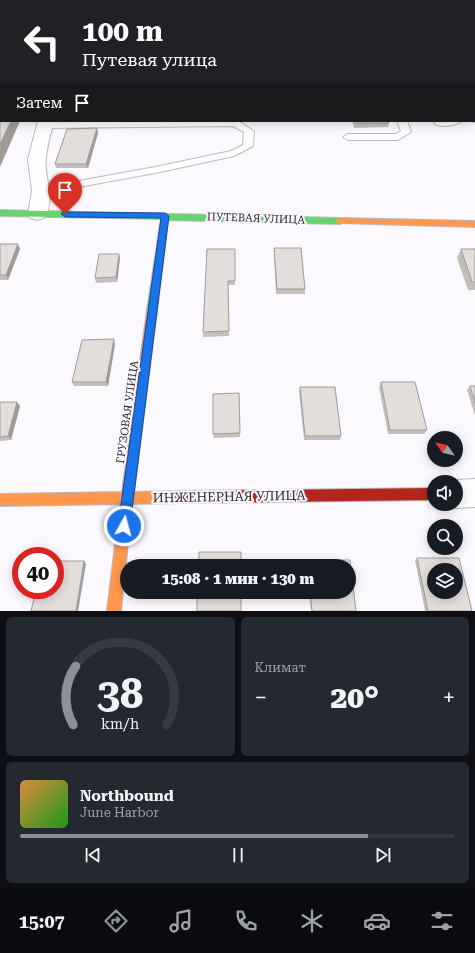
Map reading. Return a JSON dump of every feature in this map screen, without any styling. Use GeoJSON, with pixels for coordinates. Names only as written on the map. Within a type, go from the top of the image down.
{"type":"FeatureCollection","features":[{"type":"Feature","properties":{"kind":"street"},"geometry":{"type":"LineString","coordinates":[[37,214],[41,191],[37,158],[45,123]]}},
{"type":"Feature","properties":{"kind":"street","name":"ПУТЕВАЯ УЛИЦА"},"geometry":{"type":"LineString","coordinates":[[0,213],[475,224]]}},
{"type":"Feature","properties":{"kind":"street","name":"ГРУЗОВАЯ УЛИЦА"},"geometry":{"type":"LineString","coordinates":[[114,611],[127,498],[165,216]]}},
{"type":"Feature","properties":{"kind":"street"},"geometry":{"type":"LineString","coordinates":[[463,494],[475,493]]}},
{"type":"Feature","properties":{"kind":"street","name":"ИНЖЕНЕРНАЯ УЛИЦА"},"geometry":{"type":"LineString","coordinates":[[0,500],[427,494]]}},
{"type":"Feature","properties":{"kind":"lane"},"geometry":{"type":"LineString","coordinates":[[417,0],[438,0]]}},
{"type":"Feature","properties":{"kind":"lane"},"geometry":{"type":"LineString","coordinates":[[348,137],[398,137],[406,132],[402,122]]}},
{"type":"Feature","properties":{"kind":"lane"},"geometry":{"type":"LineString","coordinates":[[439,123],[448,122]]}},
{"type":"Feature","properties":{"kind":"lane"},"geometry":{"type":"LineString","coordinates":[[41,191],[155,170],[234,153],[248,146],[249,130],[234,123],[45,123]]}},
{"type":"Feature","properties":{"kind":"building"},"geometry":{"type":"Polygon","coordinates":[[[0,122],[11,122],[0,144],[0,122]]]}},
{"type":"Feature","properties":{"kind":"building"},"geometry":{"type":"Polygon","coordinates":[[[388,122],[389,123],[355,123],[388,122]]]}},
{"type":"Feature","properties":{"kind":"building"},"geometry":{"type":"Polygon","coordinates":[[[97,128],[86,164],[55,164],[67,129],[97,128]]]}},
{"type":"Feature","properties":{"kind":"building"},"geometry":{"type":"Polygon","coordinates":[[[0,244],[18,244],[6,275],[0,275],[0,244]]]}},
{"type":"Feature","properties":{"kind":"building"},"geometry":{"type":"Polygon","coordinates":[[[274,248],[301,248],[305,289],[277,289],[274,248]]]}},
{"type":"Feature","properties":{"kind":"building"},"geometry":{"type":"Polygon","coordinates":[[[207,249],[235,249],[235,281],[228,281],[229,331],[203,332],[207,249]]]}},
{"type":"Feature","properties":{"kind":"building"},"geometry":{"type":"Polygon","coordinates":[[[461,249],[475,249],[475,282],[472,282],[461,249]]]}},
{"type":"Feature","properties":{"kind":"building"},"geometry":{"type":"Polygon","coordinates":[[[99,254],[119,254],[116,277],[95,278],[99,254]]]}},
{"type":"Feature","properties":{"kind":"building"},"geometry":{"type":"Polygon","coordinates":[[[114,339],[106,382],[72,382],[82,340],[114,339]]]}},
{"type":"Feature","properties":{"kind":"building"},"geometry":{"type":"Polygon","coordinates":[[[381,382],[415,382],[427,430],[390,430],[381,382]]]}},
{"type":"Feature","properties":{"kind":"building"},"geometry":{"type":"Polygon","coordinates":[[[470,386],[475,386],[475,403],[470,386]]]}},
{"type":"Feature","properties":{"kind":"building"},"geometry":{"type":"Polygon","coordinates":[[[300,387],[335,387],[341,436],[305,436],[300,387]]]}},
{"type":"Feature","properties":{"kind":"building"},"geometry":{"type":"Polygon","coordinates":[[[239,393],[240,433],[213,434],[213,394],[239,393]]]}},
{"type":"Feature","properties":{"kind":"building"},"geometry":{"type":"Polygon","coordinates":[[[0,402],[17,402],[8,436],[0,437],[0,402]]]}},
{"type":"Feature","properties":{"kind":"building"},"geometry":{"type":"Polygon","coordinates":[[[199,552],[241,552],[241,559],[199,559],[199,552]]]}},
{"type":"Feature","properties":{"kind":"building"},"geometry":{"type":"Polygon","coordinates":[[[417,558],[459,558],[460,563],[427,563],[427,599],[463,599],[463,574],[472,611],[428,611],[417,558]]]}},
{"type":"Feature","properties":{"kind":"building"},"geometry":{"type":"Polygon","coordinates":[[[64,561],[84,561],[76,611],[31,611],[34,599],[64,599],[64,561]]]}},
{"type":"Feature","properties":{"kind":"building"},"geometry":{"type":"Polygon","coordinates":[[[197,599],[241,599],[241,611],[197,611],[197,599]]]}},
{"type":"Feature","properties":{"kind":"building"},"geometry":{"type":"Polygon","coordinates":[[[311,599],[355,599],[356,611],[312,611],[311,599]]]}},
{"type":"Feature","properties":{"kind":"traffic: fast"},"geometry":{"type":"LineString","coordinates":[[0,213],[340,221]]}},
{"type":"Feature","properties":{"kind":"traffic: fast"},"geometry":{"type":"LineString","coordinates":[[152,310],[165,216]]}},
{"type":"Feature","properties":{"kind":"traffic: slow"},"geometry":{"type":"LineString","coordinates":[[340,221],[475,224]]}},
{"type":"Feature","properties":{"kind":"traffic: slow"},"geometry":{"type":"LineString","coordinates":[[114,611],[127,498],[152,310]]}},
{"type":"Feature","properties":{"kind":"traffic: slow"},"geometry":{"type":"LineString","coordinates":[[0,500],[181,497]]}},
{"type":"Feature","properties":{"kind":"traffic: jam"},"geometry":{"type":"LineString","coordinates":[[181,497],[427,494]]}},
{"type":"Feature","properties":{"kind":"route"},"geometry":{"type":"LineString","coordinates":[[65,214],[165,216],[124,526]]}}]}
